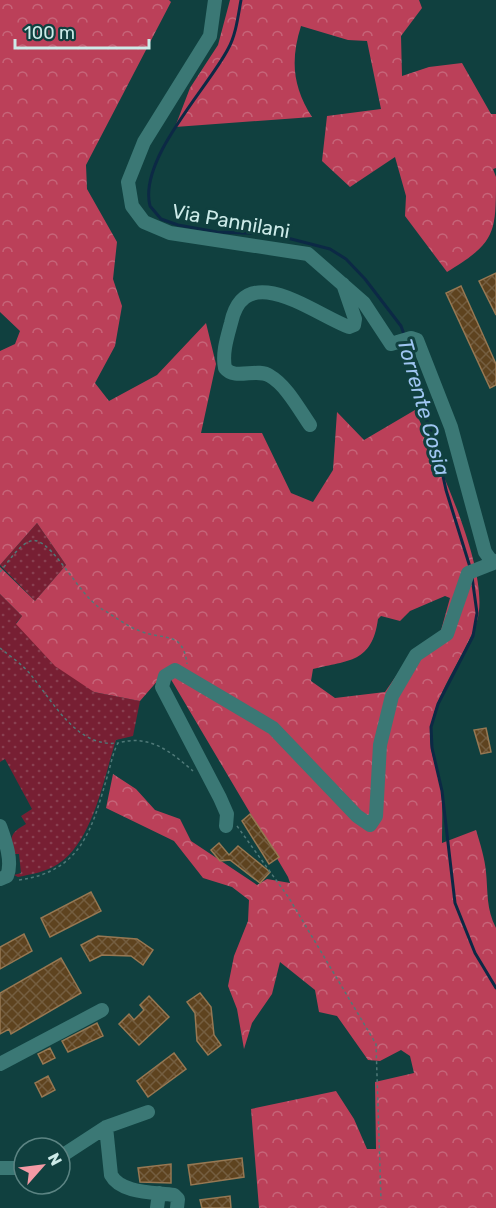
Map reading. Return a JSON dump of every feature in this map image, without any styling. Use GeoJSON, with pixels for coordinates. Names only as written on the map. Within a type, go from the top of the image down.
{"type":"FeatureCollection","features":[{"type":"Feature","properties":{"kind":"street","name":"Via Pannilani"},"geometry":{"type":"LineString","coordinates":[[215,0],[210,36],[144,142],[128,182],[132,206],[144,222],[170,233],[308,254],[342,282]]}},
{"type":"Feature","properties":{"kind":"street"},"geometry":{"type":"LineString","coordinates":[[226,820],[162,687],[162,682],[170,671],[175,670],[273,728],[357,816],[370,825],[376,816],[380,745],[392,696],[416,655],[447,634],[473,571],[494,561],[483,545],[451,427],[417,340],[411,338],[392,344],[364,303],[342,282]]}},
{"type":"Feature","properties":{"kind":"street"},"geometry":{"type":"LineString","coordinates":[[310,425],[273,377],[257,372],[235,373],[225,368],[224,355],[231,322],[243,297],[260,293],[275,294],[299,302],[349,327],[354,325],[356,318],[342,282]]}},
{"type":"Feature","properties":{"kind":"street"},"geometry":{"type":"LineString","coordinates":[[0,826],[6,845],[9,871],[1,878]]}},
{"type":"Feature","properties":{"kind":"street"},"geometry":{"type":"LineString","coordinates":[[0,1064],[102,1010]]}},
{"type":"Feature","properties":{"kind":"street"},"geometry":{"type":"LineString","coordinates":[[72,1149],[106,1126],[148,1112]]}},
{"type":"Feature","properties":{"kind":"street"},"geometry":{"type":"LineString","coordinates":[[106,1126],[111,1175],[115,1182],[123,1187],[176,1196],[177,1208]]}},
{"type":"Feature","properties":{"kind":"street"},"geometry":{"type":"LineString","coordinates":[[157,1208],[159,1193]]}},
{"type":"Feature","properties":{"kind":"path"},"geometry":{"type":"LineString","coordinates":[[0,572],[20,548],[29,542],[37,541],[48,549],[86,597],[98,606],[140,631],[175,639],[186,653],[188,678]]}},
{"type":"Feature","properties":{"kind":"path"},"geometry":{"type":"LineString","coordinates":[[0,648],[30,674],[57,710],[88,738],[104,745],[145,740],[159,745],[198,775]]}},
{"type":"Feature","properties":{"kind":"path"},"geometry":{"type":"LineString","coordinates":[[1,878],[16,881],[45,874],[57,868],[81,847],[90,833],[118,743]]}},
{"type":"Feature","properties":{"kind":"path"},"geometry":{"type":"LineString","coordinates":[[226,820],[283,889],[376,1044],[381,1200]]}},
{"type":"Feature","properties":{"kind":"shaded area"},"geometry":{"type":"Polygon","coordinates":[[[37,523],[66,565],[35,601],[0,565],[37,523]]]}},
{"type":"Feature","properties":{"kind":"shaded area"},"geometry":{"type":"Polygon","coordinates":[[[0,594],[22,616],[16,623],[94,692],[140,701],[133,736],[116,740],[96,808],[80,841],[70,854],[53,867],[18,877],[14,875],[21,873],[19,854],[12,854],[11,839],[17,830],[26,824],[21,816],[32,809],[5,759],[0,762],[0,594]]]}},
{"type":"Feature","properties":{"kind":"green space"},"geometry":{"type":"Polygon","coordinates":[[[0,0],[169,0],[171,2],[86,165],[87,189],[117,242],[113,279],[122,306],[115,346],[95,383],[109,401],[157,375],[206,323],[216,364],[201,433],[262,433],[291,493],[313,502],[333,470],[337,412],[364,440],[415,410],[459,515],[476,574],[479,600],[477,621],[437,705],[432,720],[430,742],[441,789],[442,843],[476,830],[485,862],[489,907],[496,928],[496,1208],[259,1208],[251,1109],[336,1091],[354,1119],[367,1149],[376,1149],[375,1082],[414,1073],[410,1056],[401,1050],[380,1061],[368,1060],[337,1016],[319,1012],[315,990],[280,962],[272,994],[252,1023],[244,1049],[237,1009],[228,986],[234,956],[248,921],[249,900],[232,887],[203,878],[174,841],[106,808],[113,774],[136,789],[155,810],[180,819],[191,841],[257,885],[267,879],[290,883],[166,671],[140,701],[94,692],[55,666],[16,624],[22,616],[0,594],[0,567],[35,601],[66,565],[37,523],[0,565],[0,351],[15,344],[20,331],[0,312],[0,0]],[[445,596],[410,611],[400,621],[381,616],[370,644],[364,652],[348,661],[313,669],[311,681],[335,698],[385,692],[412,653],[440,634],[450,598],[445,596]]]}},
{"type":"Feature","properties":{"kind":"green space"},"geometry":{"type":"Polygon","coordinates":[[[230,0],[419,0],[422,8],[401,36],[402,76],[429,67],[462,63],[491,114],[496,114],[496,168],[493,169],[496,177],[495,212],[490,235],[484,244],[447,272],[405,216],[406,196],[395,157],[350,187],[322,161],[327,116],[381,109],[367,41],[348,40],[301,26],[295,51],[295,73],[301,95],[312,117],[175,127],[190,88],[218,45],[230,0]]]}},
{"type":"Feature","properties":{"kind":"building"},"geometry":{"type":"Polygon","coordinates":[[[496,273],[496,315],[479,281],[496,273]]]}},
{"type":"Feature","properties":{"kind":"building"},"geometry":{"type":"Polygon","coordinates":[[[461,286],[496,364],[496,385],[490,388],[446,293],[461,286]]]}},
{"type":"Feature","properties":{"kind":"building"},"geometry":{"type":"Polygon","coordinates":[[[486,728],[491,752],[481,754],[474,730],[486,728]]]}},
{"type":"Feature","properties":{"kind":"building"},"geometry":{"type":"Polygon","coordinates":[[[250,814],[279,857],[269,864],[242,821],[250,814]]]}},
{"type":"Feature","properties":{"kind":"building"},"geometry":{"type":"Polygon","coordinates":[[[219,843],[229,855],[238,846],[270,872],[260,883],[230,860],[220,861],[211,850],[219,843]]]}},
{"type":"Feature","properties":{"kind":"building"},"geometry":{"type":"Polygon","coordinates":[[[91,892],[101,911],[50,937],[41,918],[91,892]]]}},
{"type":"Feature","properties":{"kind":"building"},"geometry":{"type":"Polygon","coordinates":[[[24,934],[32,951],[0,969],[0,947],[24,934]]]}},
{"type":"Feature","properties":{"kind":"building"},"geometry":{"type":"Polygon","coordinates":[[[98,936],[137,939],[153,950],[143,965],[131,956],[102,955],[90,961],[81,945],[98,936]]]}},
{"type":"Feature","properties":{"kind":"building"},"geometry":{"type":"Polygon","coordinates":[[[61,958],[81,993],[11,1034],[9,1029],[0,1034],[0,993],[61,958]]]}},
{"type":"Feature","properties":{"kind":"building"},"geometry":{"type":"Polygon","coordinates":[[[200,993],[211,1007],[214,1035],[221,1045],[208,1055],[197,1041],[195,1013],[187,1002],[200,993]]]}},
{"type":"Feature","properties":{"kind":"building"},"geometry":{"type":"Polygon","coordinates":[[[149,996],[169,1017],[139,1045],[119,1024],[129,1014],[134,1020],[144,1010],[140,1005],[149,996]]]}},
{"type":"Feature","properties":{"kind":"building"},"geometry":{"type":"Polygon","coordinates":[[[97,1023],[103,1036],[68,1052],[62,1041],[97,1023]]]}},
{"type":"Feature","properties":{"kind":"building"},"geometry":{"type":"Polygon","coordinates":[[[50,1048],[55,1058],[43,1064],[38,1054],[50,1048]]]}},
{"type":"Feature","properties":{"kind":"building"},"geometry":{"type":"Polygon","coordinates":[[[174,1053],[186,1069],[148,1097],[137,1081],[174,1053]]]}},
{"type":"Feature","properties":{"kind":"building"},"geometry":{"type":"Polygon","coordinates":[[[48,1076],[55,1090],[42,1097],[35,1083],[48,1076]]]}},
{"type":"Feature","properties":{"kind":"building"},"geometry":{"type":"Polygon","coordinates":[[[242,1158],[244,1177],[191,1185],[188,1165],[242,1158]]]}},
{"type":"Feature","properties":{"kind":"building"},"geometry":{"type":"Polygon","coordinates":[[[171,1164],[171,1183],[140,1182],[138,1168],[171,1164]]]}},
{"type":"Feature","properties":{"kind":"building"},"geometry":{"type":"Polygon","coordinates":[[[230,1196],[231,1208],[202,1208],[200,1200],[230,1196]]]}},
{"type":"Feature","properties":{"kind":"waterway","name":"Torrente Cosia"},"geometry":{"type":"LineString","coordinates":[[241,0],[231,44],[177,124],[154,167],[149,187],[150,206],[161,219],[178,225],[217,232],[272,234],[330,249],[346,259],[365,279],[401,326],[405,337]]}},
{"type":"Feature","properties":{"kind":"waterway","name":"Torrente Cosia"},"geometry":{"type":"LineString","coordinates":[[407,343],[423,411],[436,444],[446,490],[470,567]]}},
{"type":"Feature","properties":{"kind":"waterway","name":"Torrente Cosia"},"geometry":{"type":"LineString","coordinates":[[472,577],[477,613],[473,636],[438,704],[431,727],[432,748],[442,791],[455,903],[475,953],[496,988]]}}]}
